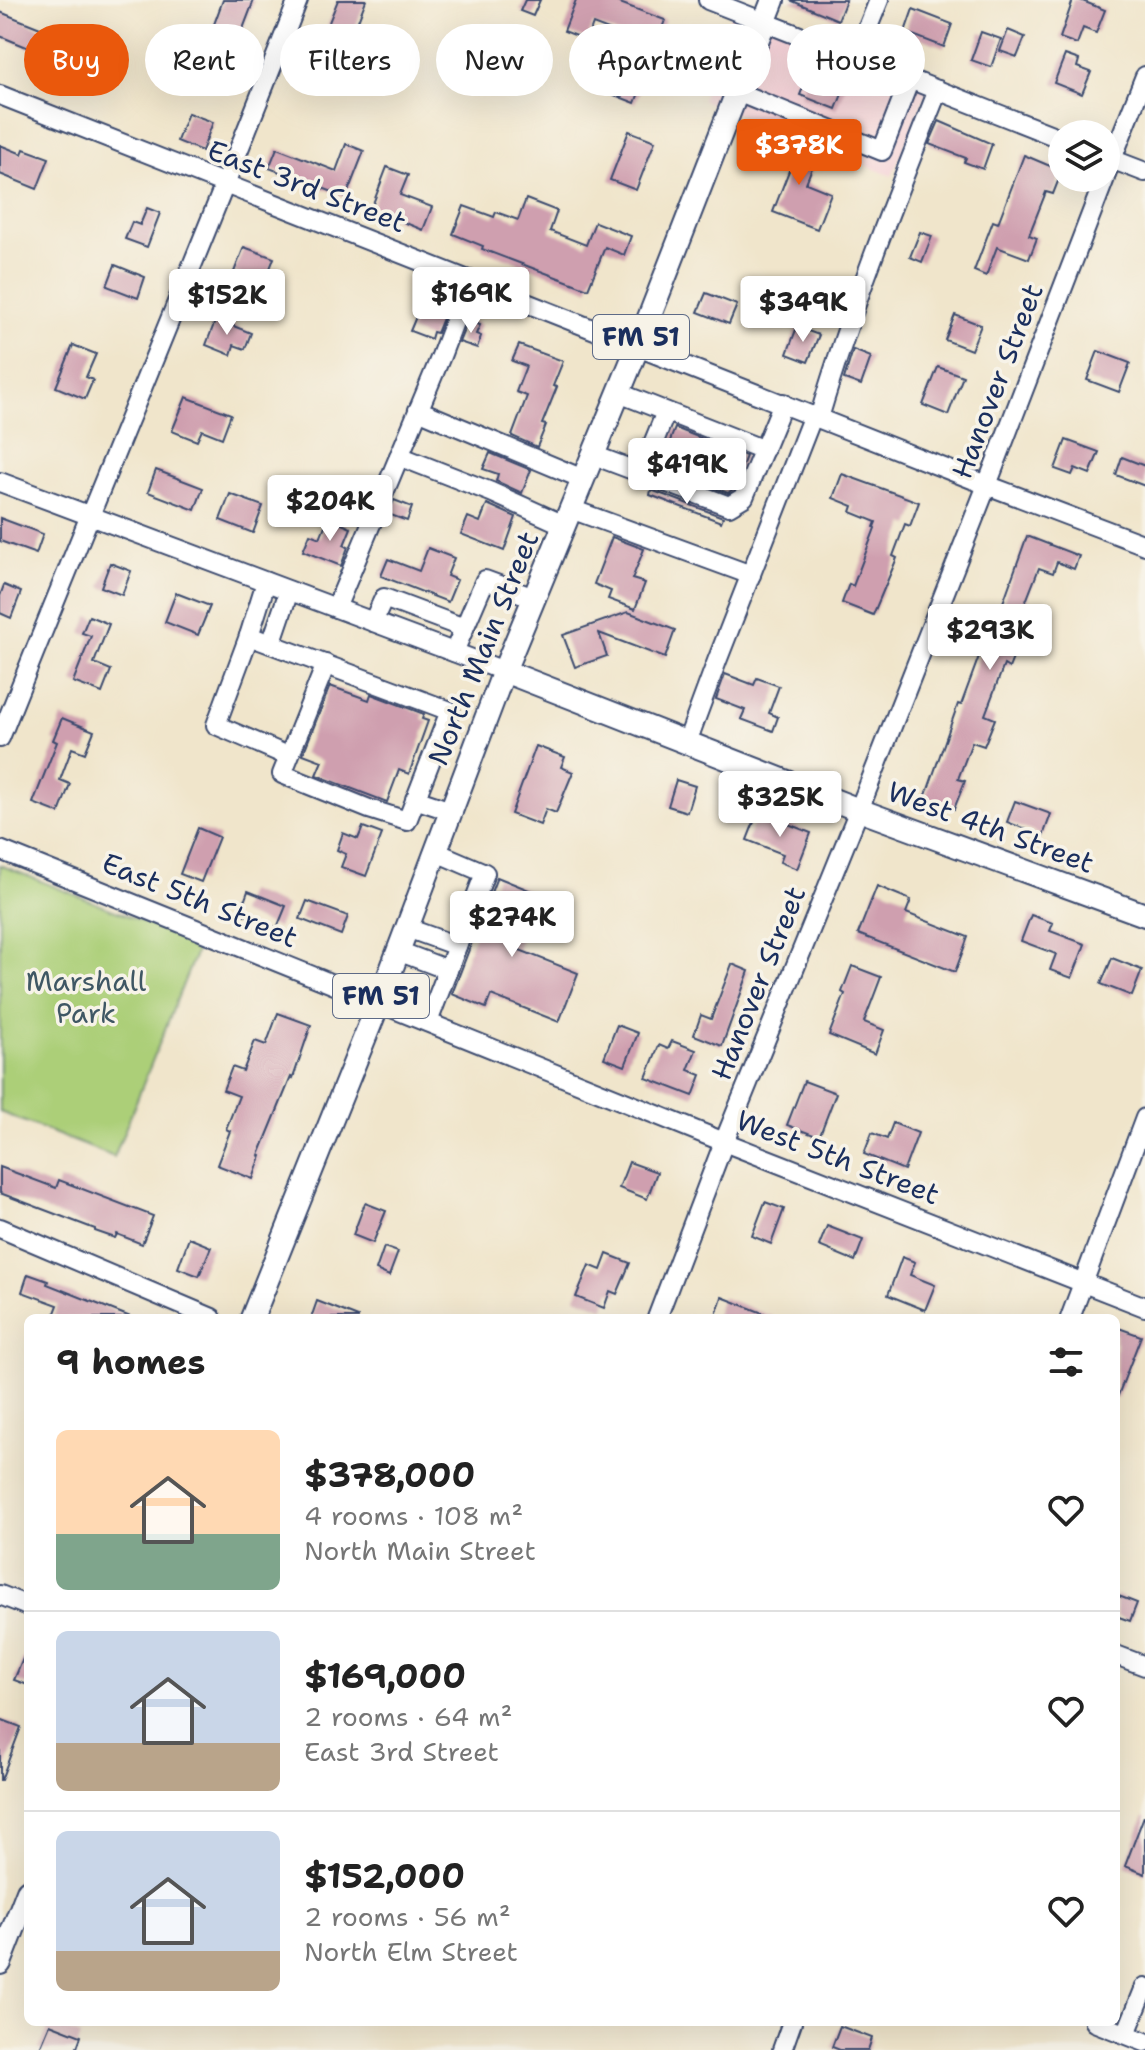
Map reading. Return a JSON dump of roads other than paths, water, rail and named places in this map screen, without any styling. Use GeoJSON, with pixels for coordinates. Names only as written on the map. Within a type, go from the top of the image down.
{"type":"FeatureCollection","features":[{"type":"Feature","properties":{"kind":"main road","name":"North Main Street"},"geometry":{"type":"LineString","coordinates":[[254,1314],[379,1002],[504,671],[638,346],[735,96]]}},
{"type":"Feature","properties":{"kind":"main road","name":"West 4th Street"},"geometry":{"type":"LineString","coordinates":[[504,671],[859,810],[1145,915]]}},
{"type":"Feature","properties":{"kind":"main road"},"geometry":{"type":"LineString","coordinates":[[0,1963],[24,1901]]}},
{"type":"Feature","properties":{"kind":"street"},"geometry":{"type":"LineString","coordinates":[[0,738],[226,185],[298,0]]}},
{"type":"Feature","properties":{"kind":"street"},"geometry":{"type":"LineString","coordinates":[[708,0],[769,11],[794,24]]}},
{"type":"Feature","properties":{"kind":"street"},"geometry":{"type":"LineString","coordinates":[[869,24],[879,0]]}},
{"type":"Feature","properties":{"kind":"street","name":"Hanover Street"},"geometry":{"type":"LineString","coordinates":[[1120,136],[1145,76]]}},
{"type":"Feature","properties":{"kind":"street"},"geometry":{"type":"LineString","coordinates":[[925,85],[1048,133]]}},
{"type":"Feature","properties":{"kind":"street"},"geometry":{"type":"LineString","coordinates":[[687,742],[816,416],[938,90]]}},
{"type":"Feature","properties":{"kind":"street","name":"East 3rd Street"},"geometry":{"type":"LineString","coordinates":[[0,95],[1145,545]]}},
{"type":"Feature","properties":{"kind":"street"},"geometry":{"type":"LineString","coordinates":[[747,96],[882,151],[903,96]]}},
{"type":"Feature","properties":{"kind":"street"},"geometry":{"type":"LineString","coordinates":[[1120,169],[1145,172]]}},
{"type":"Feature","properties":{"kind":"street","name":"Hanover Street"},"geometry":{"type":"LineString","coordinates":[[659,1314],[724,1142],[987,485],[1098,192]]}},
{"type":"Feature","properties":{"kind":"street"},"geometry":{"type":"LineString","coordinates":[[336,608],[470,280]]}},
{"type":"Feature","properties":{"kind":"street"},"geometry":{"type":"LineString","coordinates":[[619,393],[764,450]]}},
{"type":"Feature","properties":{"kind":"street"},"geometry":{"type":"LineString","coordinates":[[593,455],[729,506],[744,497],[783,403]]}},
{"type":"Feature","properties":{"kind":"street"},"geometry":{"type":"LineString","coordinates":[[418,410],[583,479]]}},
{"type":"Feature","properties":{"kind":"street"},"geometry":{"type":"LineString","coordinates":[[641,473],[666,412]]}},
{"type":"Feature","properties":{"kind":"street"},"geometry":{"type":"LineString","coordinates":[[399,456],[491,492],[751,575]]}},
{"type":"Feature","properties":{"kind":"street"},"geometry":{"type":"LineString","coordinates":[[0,482],[504,671]]}},
{"type":"Feature","properties":{"kind":"street"},"geometry":{"type":"LineString","coordinates":[[454,652],[485,580],[534,598]]}},
{"type":"Feature","properties":{"kind":"street"},"geometry":{"type":"LineString","coordinates":[[266,582],[216,725],[288,756]]}},
{"type":"Feature","properties":{"kind":"street"},"geometry":{"type":"LineString","coordinates":[[271,644],[289,591]]}},
{"type":"Feature","properties":{"kind":"street"},"geometry":{"type":"LineString","coordinates":[[373,622],[384,598],[464,628]]}},
{"type":"Feature","properties":{"kind":"street"},"geometry":{"type":"LineString","coordinates":[[249,636],[326,664],[450,711],[407,821],[282,774],[326,664]]}},
{"type":"Feature","properties":{"kind":"street"},"geometry":{"type":"LineString","coordinates":[[415,799],[451,811]]}},
{"type":"Feature","properties":{"kind":"street","name":"East 5th Street"},"geometry":{"type":"LineString","coordinates":[[0,850],[379,1002]]}},
{"type":"Feature","properties":{"kind":"street"},"geometry":{"type":"LineString","coordinates":[[428,1022],[485,873],[436,852]]}},
{"type":"Feature","properties":{"kind":"street"},"geometry":{"type":"LineString","coordinates":[[407,928],[457,946]]}},
{"type":"Feature","properties":{"kind":"street"},"geometry":{"type":"LineString","coordinates":[[398,951],[448,970]]}},
{"type":"Feature","properties":{"kind":"street","name":"West 5th Street"},"geometry":{"type":"LineString","coordinates":[[379,1002],[724,1142],[1145,1307]]}},
{"type":"Feature","properties":{"kind":"street"},"geometry":{"type":"LineString","coordinates":[[1072,1314],[1145,1118]]}},
{"type":"Feature","properties":{"kind":"street"},"geometry":{"type":"LineString","coordinates":[[0,1228],[203,1314]]}},
{"type":"Feature","properties":{"kind":"street"},"geometry":{"type":"LineString","coordinates":[[0,1595],[24,1604]]}},
{"type":"Feature","properties":{"kind":"street"},"geometry":{"type":"LineString","coordinates":[[1120,1657],[1145,1666]]}},
{"type":"Feature","properties":{"kind":"street"},"geometry":{"type":"LineString","coordinates":[[1126,2034],[1145,1987]]}},
{"type":"Feature","properties":{"kind":"street"},"geometry":{"type":"LineString","coordinates":[[782,2050],[791,2026]]}},
{"type":"Feature","properties":{"kind":"street"},"geometry":{"type":"LineString","coordinates":[[1105,2026],[1145,2042]]}},
{"type":"Feature","properties":{"kind":"park label","name":"Marshall Park"},"geometry":{"type":"Point","coordinates":[86,997]}}]}
